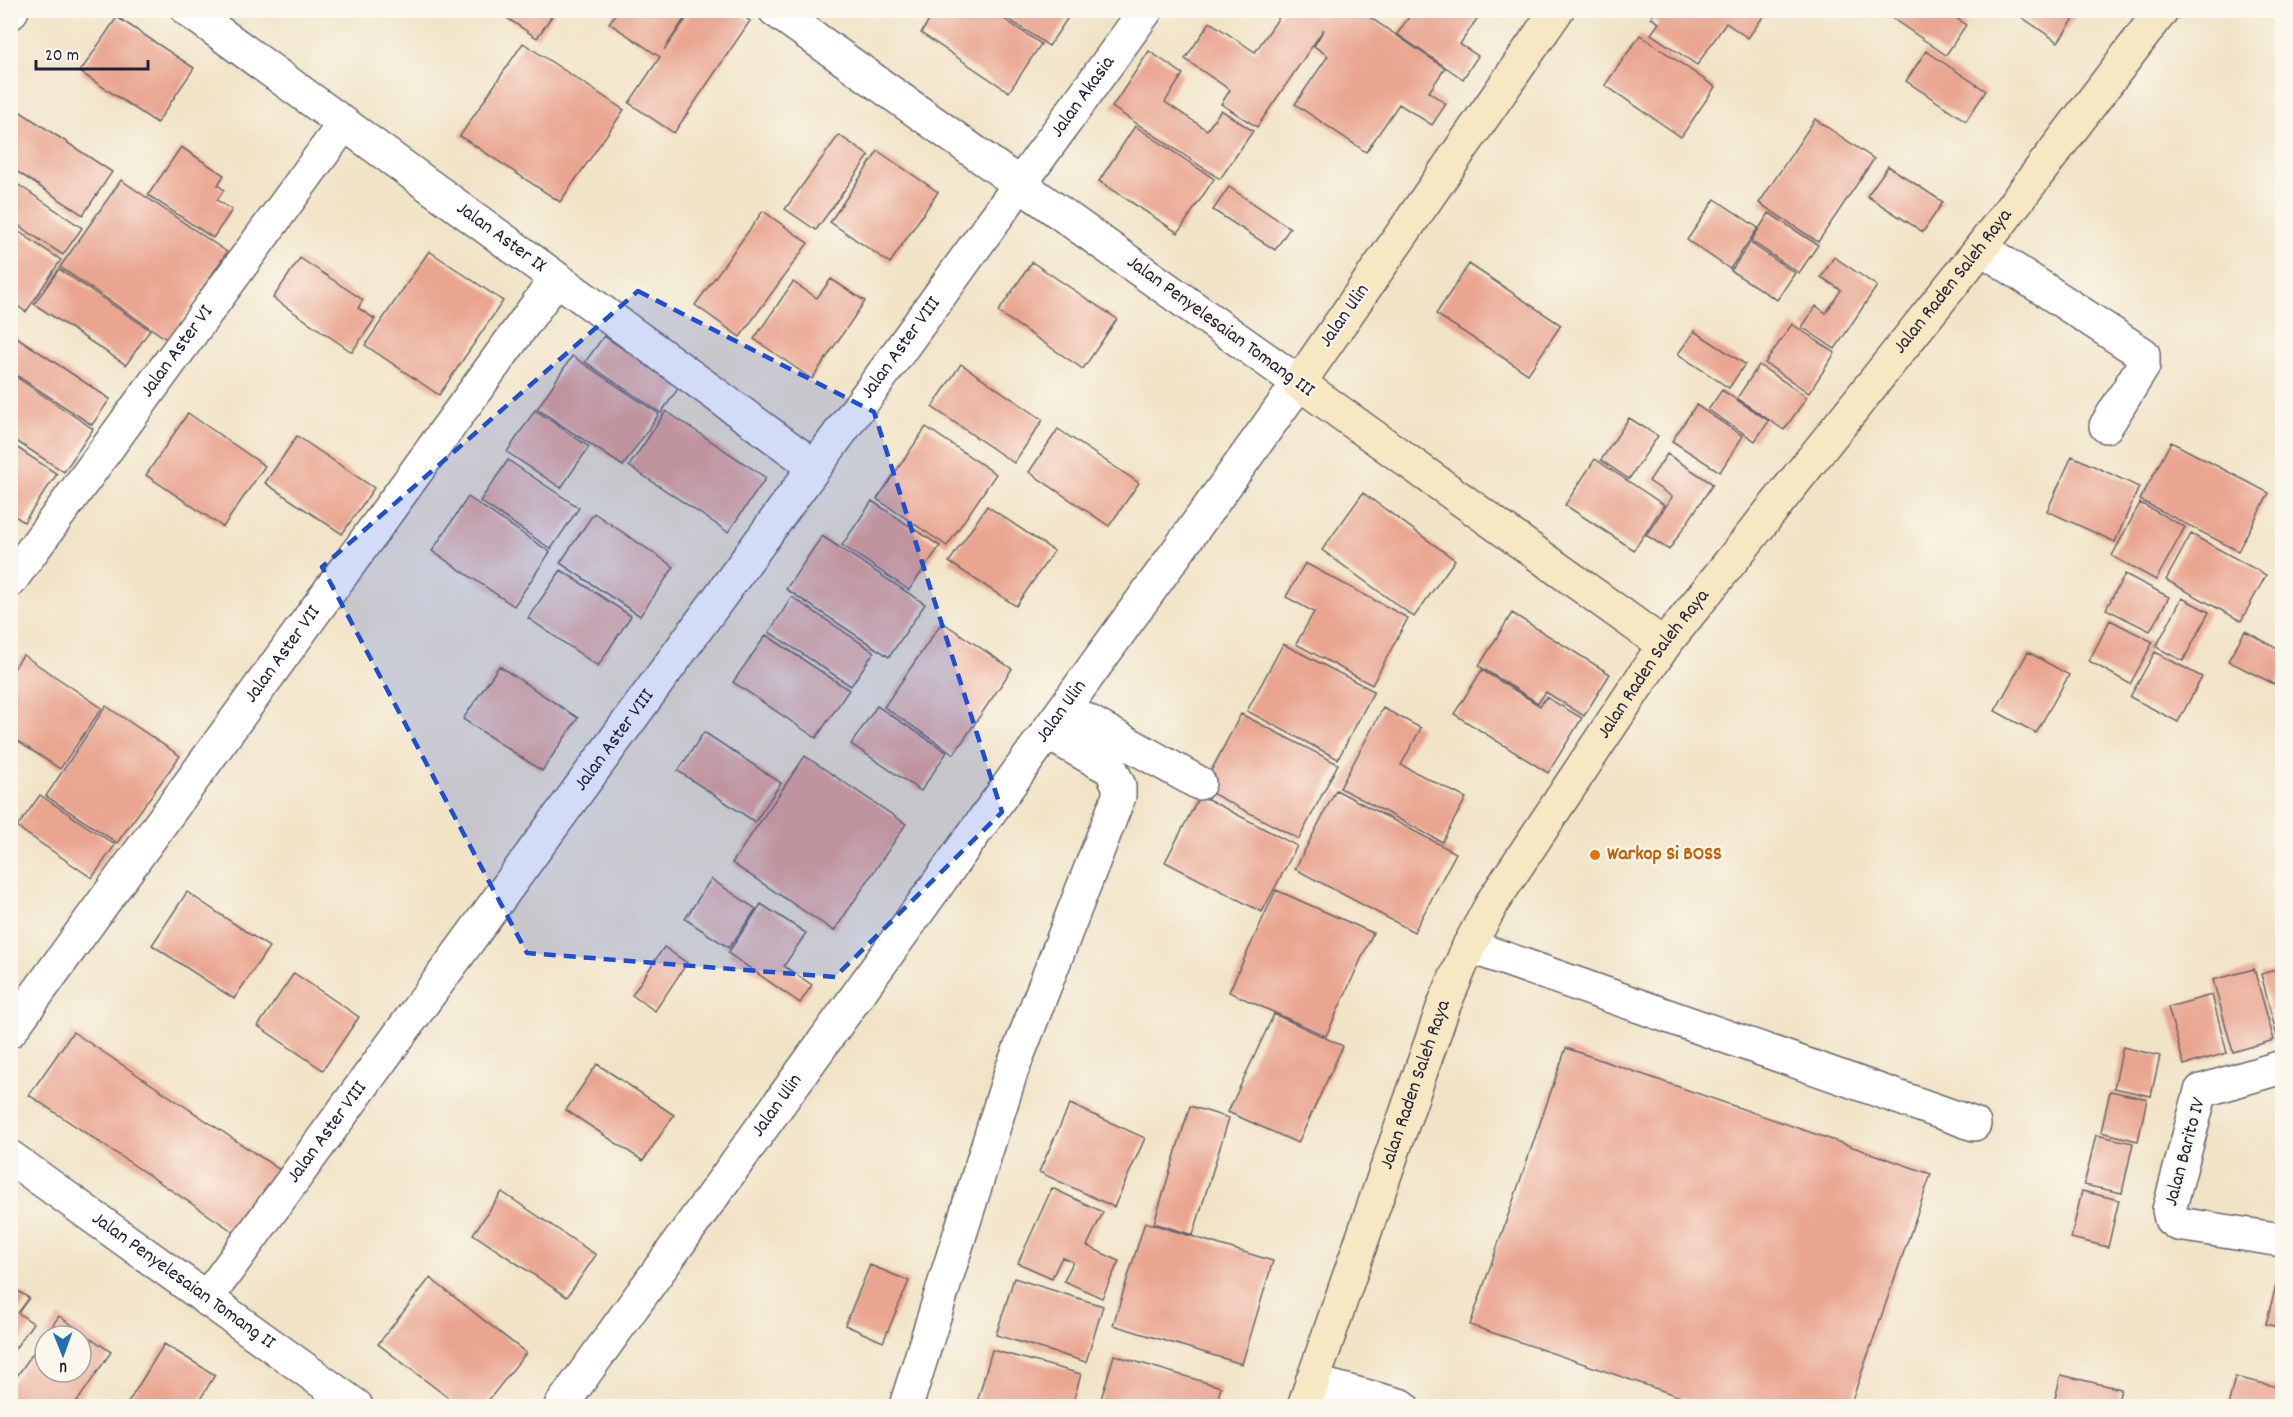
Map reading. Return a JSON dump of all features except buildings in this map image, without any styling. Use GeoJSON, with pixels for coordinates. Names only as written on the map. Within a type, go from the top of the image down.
{"type":"FeatureCollection","features":[{"type":"Feature","properties":{"kind":"main road","name":"Jalan Ulin"},"geometry":{"type":"LineString","coordinates":[[1299,383],[1557,10]]}},
{"type":"Feature","properties":{"kind":"main road","name":"Jalan Raden Saleh Raya"},"geometry":{"type":"LineString","coordinates":[[1308,1394],[1444,1005],[1469,946],[1494,900],[1664,645],[1981,248],[2162,10]]}},
{"type":"Feature","properties":{"kind":"main road","name":"Jalan Penyelesaian Tomang III"},"geometry":{"type":"LineString","coordinates":[[1299,383],[1664,645]]}},
{"type":"Feature","properties":{"kind":"street","name":"Jalan Aster IX"},"geometry":{"type":"LineString","coordinates":[[188,10],[814,466]]}},
{"type":"Feature","properties":{"kind":"street","name":"Jalan Penyelesaian Tomang III"},"geometry":{"type":"LineString","coordinates":[[775,10],[1299,383]]}},
{"type":"Feature","properties":{"kind":"street","name":"Jalan Akasia"},"geometry":{"type":"LineString","coordinates":[[1021,184],[1146,10]]}},
{"type":"Feature","properties":{"kind":"street","name":"Jalan Aster VI"},"geometry":{"type":"LineString","coordinates":[[10,581],[344,124]]}},
{"type":"Feature","properties":{"kind":"street","name":"Jalan Aster VIII"},"geometry":{"type":"LineString","coordinates":[[206,1299],[1021,184]]}},
{"type":"Feature","properties":{"kind":"street"},"geometry":{"type":"LineString","coordinates":[[1981,248],[2143,354],[2143,366],[2106,426]]}},
{"type":"Feature","properties":{"kind":"street","name":"Jalan Aster VII"},"geometry":{"type":"LineString","coordinates":[[10,1031],[556,279]]}},
{"type":"Feature","properties":{"kind":"street","name":"Jalan Ulin"},"geometry":{"type":"LineString","coordinates":[[561,1407],[1299,383]]}},
{"type":"Feature","properties":{"kind":"street"},"geometry":{"type":"LineString","coordinates":[[1057,721],[1199,783]]}},
{"type":"Feature","properties":{"kind":"street"},"geometry":{"type":"LineString","coordinates":[[906,1407],[1011,1072],[1119,796],[1119,786],[1111,769],[1057,721]]}},
{"type":"Feature","properties":{"kind":"street"},"geometry":{"type":"LineString","coordinates":[[1469,946],[1974,1124]]}},
{"type":"Feature","properties":{"kind":"street","name":"Jalan Barito IV"},"geometry":{"type":"LineString","coordinates":[[2283,1067],[2201,1091],[2169,1210],[2171,1219],[2178,1224],[2283,1240]]}},
{"type":"Feature","properties":{"kind":"street","name":"Jalan Penyelesaian Tomang II"},"geometry":{"type":"LineString","coordinates":[[10,1157],[356,1407]]}},
{"type":"Feature","properties":{"kind":"street"},"geometry":{"type":"LineString","coordinates":[[1308,1394],[1402,1407]]}},
{"type":"Feature","properties":{"kind":"highlighted area"},"geometry":{"type":"Polygon","coordinates":[[[638,291],[874,412],[1002,812],[835,977],[527,953],[322,567],[638,291]]]}},
{"type":"Feature","properties":{"kind":"place","name":"Warkop Si BOSS"},"geometry":{"type":"Point","coordinates":[1595,855]}}]}
